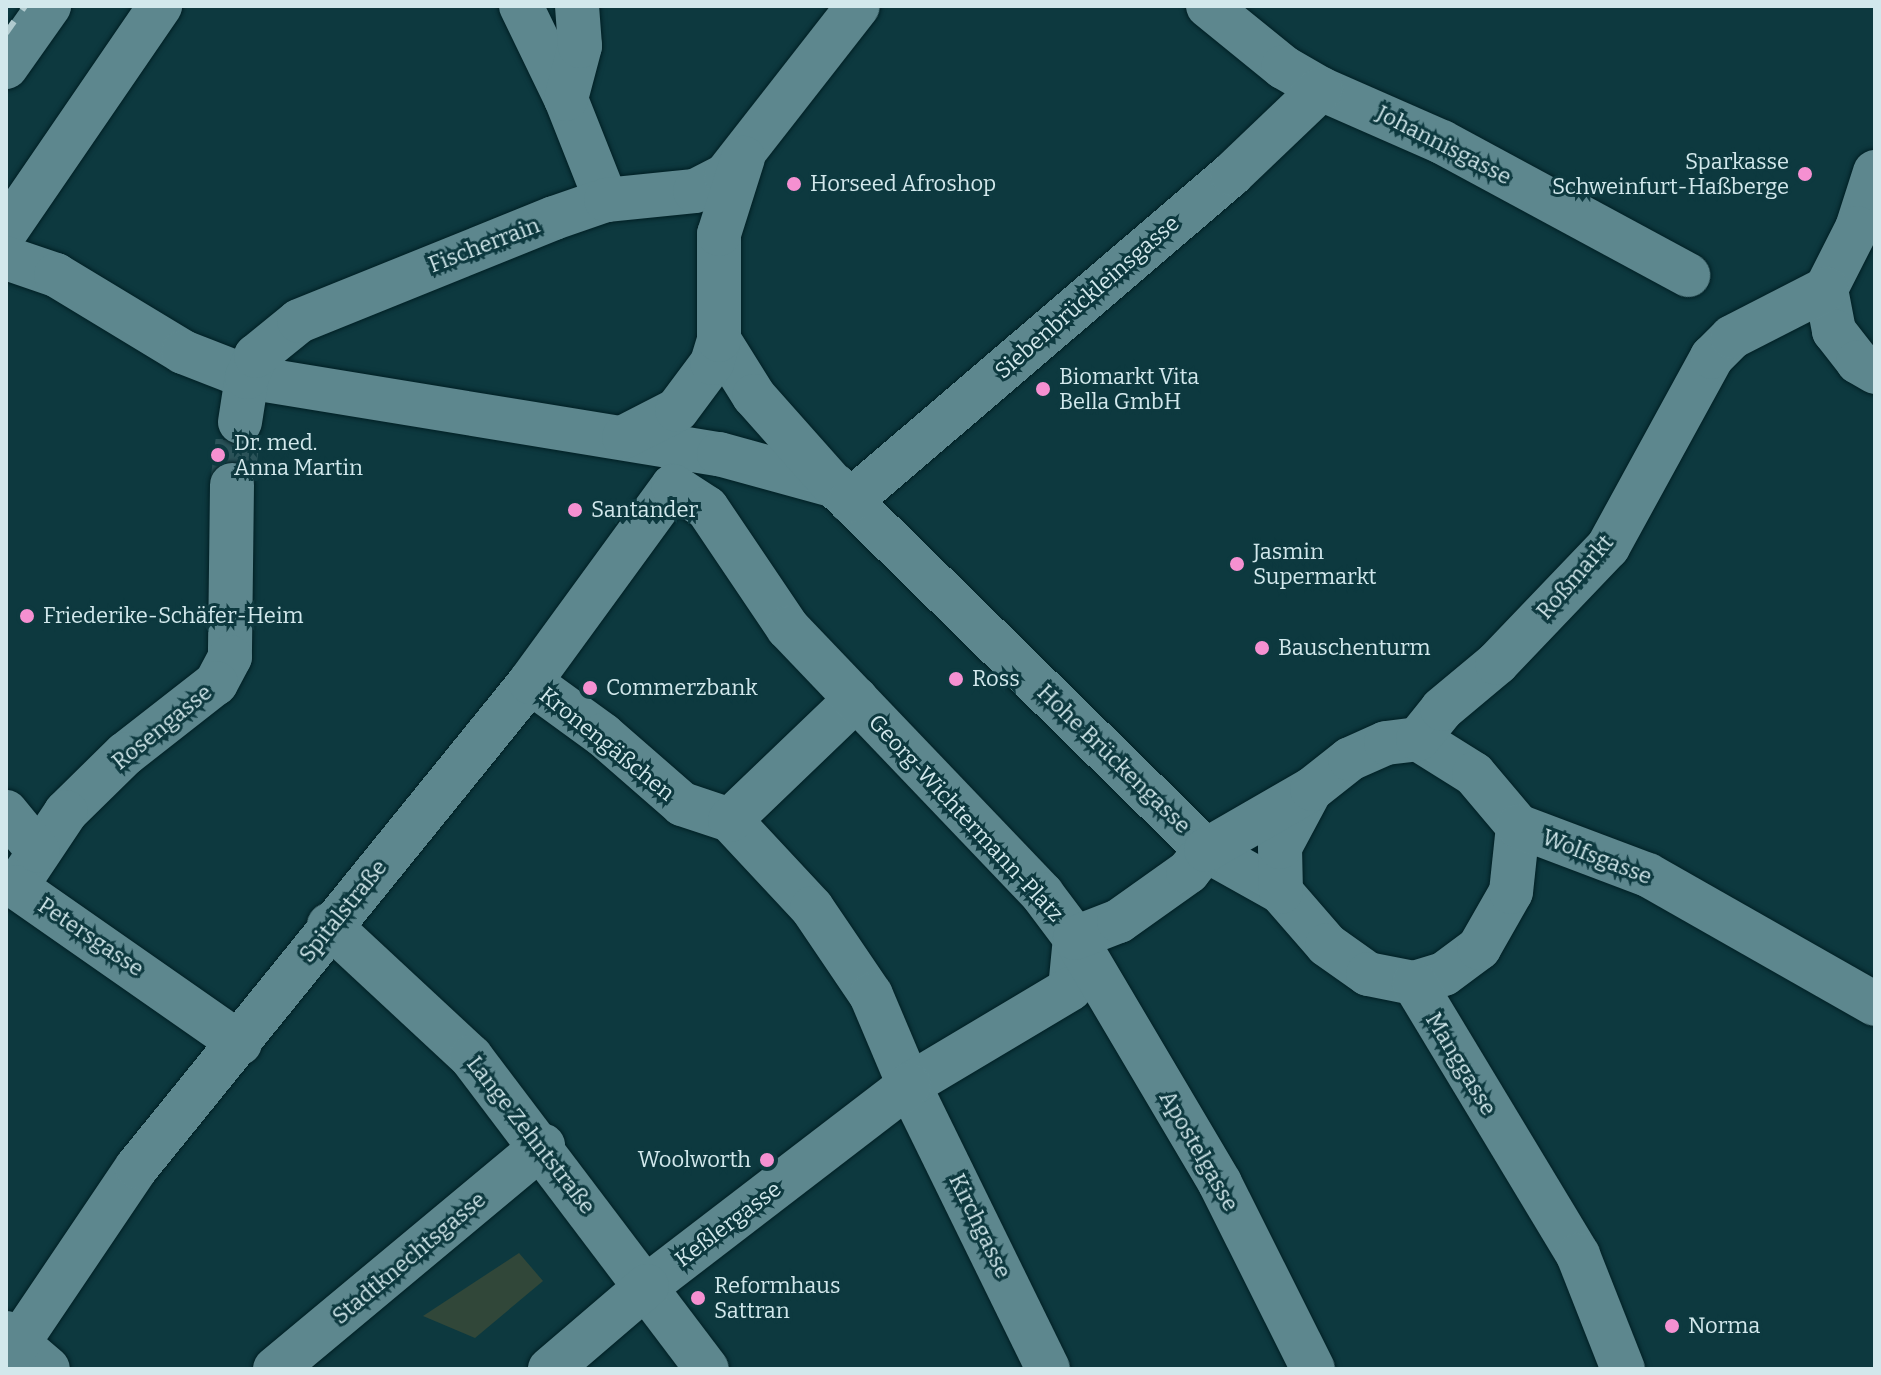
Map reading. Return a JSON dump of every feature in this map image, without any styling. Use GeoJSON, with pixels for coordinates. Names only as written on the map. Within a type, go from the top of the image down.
{"type":"FeatureCollection","features":[{"type":"Feature","properties":{"kind":"street"},"geometry":{"type":"LineString","coordinates":[[6,67],[49,6]]}},
{"type":"Feature","properties":{"kind":"street"},"geometry":{"type":"LineString","coordinates":[[6,231],[160,6]]}},
{"type":"Feature","properties":{"kind":"street"},"geometry":{"type":"LineString","coordinates":[[521,6],[566,99],[606,200]]}},
{"type":"Feature","properties":{"kind":"street"},"geometry":{"type":"LineString","coordinates":[[566,99],[580,46],[577,6]]}},
{"type":"Feature","properties":{"kind":"street"},"geometry":{"type":"LineString","coordinates":[[624,437],[677,410],[699,386],[719,340],[719,234],[743,158],[858,6]]}},
{"type":"Feature","properties":{"kind":"street","name":"Johannisgasse"},"geometry":{"type":"LineString","coordinates":[[1208,6],[1283,67],[1321,89],[1442,142],[1688,275]]}},
{"type":"Feature","properties":{"kind":"street","name":"Siebenbrückleinsgasse"},"geometry":{"type":"LineString","coordinates":[[842,494],[1232,174],[1321,89]]}},
{"type":"Feature","properties":{"kind":"street","name":"Fischerrain"},"geometry":{"type":"LineString","coordinates":[[247,377],[270,340],[299,321],[488,242],[606,200],[695,191],[726,175],[743,158]]}},
{"type":"Feature","properties":{"kind":"street"},"geometry":{"type":"LineString","coordinates":[[1875,172],[1866,223],[1826,289],[1834,331],[1858,362],[1875,372]]}},
{"type":"Feature","properties":{"kind":"street"},"geometry":{"type":"LineString","coordinates":[[6,258],[56,275],[183,352],[247,377],[624,437],[690,481],[779,467],[842,494]]}},
{"type":"Feature","properties":{"kind":"street","name":"Roßmarkt"},"geometry":{"type":"LineString","coordinates":[[1418,739],[1442,709],[1497,663],[1608,547],[1712,357],[1742,330],[1826,289]]}},
{"type":"Feature","properties":{"kind":"street","name":"Hohe Brückengasse"},"geometry":{"type":"LineString","coordinates":[[719,340],[754,396],[842,494],[1206,850]]}},
{"type":"Feature","properties":{"kind":"street"},"geometry":{"type":"LineString","coordinates":[[240,422],[247,377]]}},
{"type":"Feature","properties":{"kind":"street","name":"Spitalstraße"},"geometry":{"type":"LineString","coordinates":[[19,1351],[137,1167],[690,481]]}},
{"type":"Feature","properties":{"kind":"street","name":"Georg-Wichtermann-Platz"},"geometry":{"type":"LineString","coordinates":[[690,481],[788,628],[1042,894],[1075,938],[1070,989],[909,1085]]}},
{"type":"Feature","properties":{"kind":"street","name":"Rosengasse"},"geometry":{"type":"LineString","coordinates":[[27,869],[66,812],[125,754],[216,683],[223,670],[232,637],[232,485]]}},
{"type":"Feature","properties":{"kind":"street","name":"Kronengäßchen"},"geometry":{"type":"LineString","coordinates":[[530,682],[603,735],[682,804],[730,820]]}},
{"type":"Feature","properties":{"kind":"street","name":"Georg-Wichtermann-Platz"},"geometry":{"type":"LineString","coordinates":[[730,820],[856,699]]}},
{"type":"Feature","properties":{"kind":"street"},"geometry":{"type":"LineString","coordinates":[[1206,850],[1312,789],[1350,759],[1386,743],[1418,739]]}},
{"type":"Feature","properties":{"kind":"street","name":"Wolfsgasse"},"geometry":{"type":"LineString","coordinates":[[1418,739],[1474,774],[1518,826],[1648,875],[1875,1004]]}},
{"type":"Feature","properties":{"kind":"street"},"geometry":{"type":"LineString","coordinates":[[1281,892],[1280,847],[1312,789]]}},
{"type":"Feature","properties":{"kind":"street","name":"Petersgasse"},"geometry":{"type":"LineString","coordinates":[[6,812],[27,869],[240,1043]]}},
{"type":"Feature","properties":{"kind":"street"},"geometry":{"type":"LineString","coordinates":[[730,820],[812,908],[871,995],[909,1085]]}},
{"type":"Feature","properties":{"kind":"street"},"geometry":{"type":"LineString","coordinates":[[1206,850],[1281,892],[1327,945],[1368,974],[1414,983],[1444,974],[1479,948],[1511,892],[1521,842],[1518,826]]}},
{"type":"Feature","properties":{"kind":"street","name":"Georg-Wichtermann-Platz"},"geometry":{"type":"LineString","coordinates":[[1075,938],[1119,921],[1188,872],[1206,850]]}},
{"type":"Feature","properties":{"kind":"street","name":"Lange Zehntstraße"},"geometry":{"type":"LineString","coordinates":[[329,925],[471,1057],[543,1146],[707,1369]]}},
{"type":"Feature","properties":{"kind":"street","name":"Apostelgasse"},"geometry":{"type":"LineString","coordinates":[[1075,938],[1220,1183],[1313,1369]]}},
{"type":"Feature","properties":{"kind":"street","name":"Manggasse"},"geometry":{"type":"LineString","coordinates":[[1414,983],[1578,1255],[1623,1369]]}},
{"type":"Feature","properties":{"kind":"street","name":"Kirchgasse"},"geometry":{"type":"LineString","coordinates":[[909,1085],[1048,1369]]}},
{"type":"Feature","properties":{"kind":"street","name":"Keßlergasse"},"geometry":{"type":"LineString","coordinates":[[550,1369],[647,1286],[909,1085]]}},
{"type":"Feature","properties":{"kind":"street","name":"Stadtknechtsgasse"},"geometry":{"type":"LineString","coordinates":[[275,1369],[543,1146]]}},
{"type":"Feature","properties":{"kind":"green space"},"geometry":{"type":"Polygon","coordinates":[[[519,1253],[543,1281],[475,1338],[423,1316],[519,1253]]]}},
{"type":"Feature","properties":{"kind":"tunnel"},"geometry":{"type":"LineString","coordinates":[[232,485],[240,422]]}},
{"type":"Feature","properties":{"kind":"railway"},"geometry":{"type":"LineString","coordinates":[[6,33],[25,6]]}},
{"type":"Feature","properties":{"kind":"place","name":"Sparkasse Schweinfurt-Haßberge"},"geometry":{"type":"Point","coordinates":[1805,174]}},
{"type":"Feature","properties":{"kind":"place","name":"Horseed Afroshop"},"geometry":{"type":"Point","coordinates":[794,184]}},
{"type":"Feature","properties":{"kind":"place","name":"Biomarkt Vita Bella GmbH"},"geometry":{"type":"Point","coordinates":[1043,389]}},
{"type":"Feature","properties":{"kind":"place","name":"Dr. med. Anna Martin"},"geometry":{"type":"Point","coordinates":[218,455]}},
{"type":"Feature","properties":{"kind":"place","name":"Santander"},"geometry":{"type":"Point","coordinates":[575,510]}},
{"type":"Feature","properties":{"kind":"place","name":"Jasmin Supermarkt"},"geometry":{"type":"Point","coordinates":[1237,564]}},
{"type":"Feature","properties":{"kind":"place","name":"Friederike-Schäfer-Heim"},"geometry":{"type":"Point","coordinates":[27,616]}},
{"type":"Feature","properties":{"kind":"place","name":"Bauschenturm"},"geometry":{"type":"Point","coordinates":[1262,648]}},
{"type":"Feature","properties":{"kind":"place","name":"Ross"},"geometry":{"type":"Point","coordinates":[956,679]}},
{"type":"Feature","properties":{"kind":"place","name":"Commerzbank"},"geometry":{"type":"Point","coordinates":[590,688]}},
{"type":"Feature","properties":{"kind":"place","name":"Woolworth"},"geometry":{"type":"Point","coordinates":[767,1160]}},
{"type":"Feature","properties":{"kind":"place","name":"Reformhaus Sattran"},"geometry":{"type":"Point","coordinates":[698,1298]}},
{"type":"Feature","properties":{"kind":"place","name":"Norma"},"geometry":{"type":"Point","coordinates":[1672,1326]}}]}
